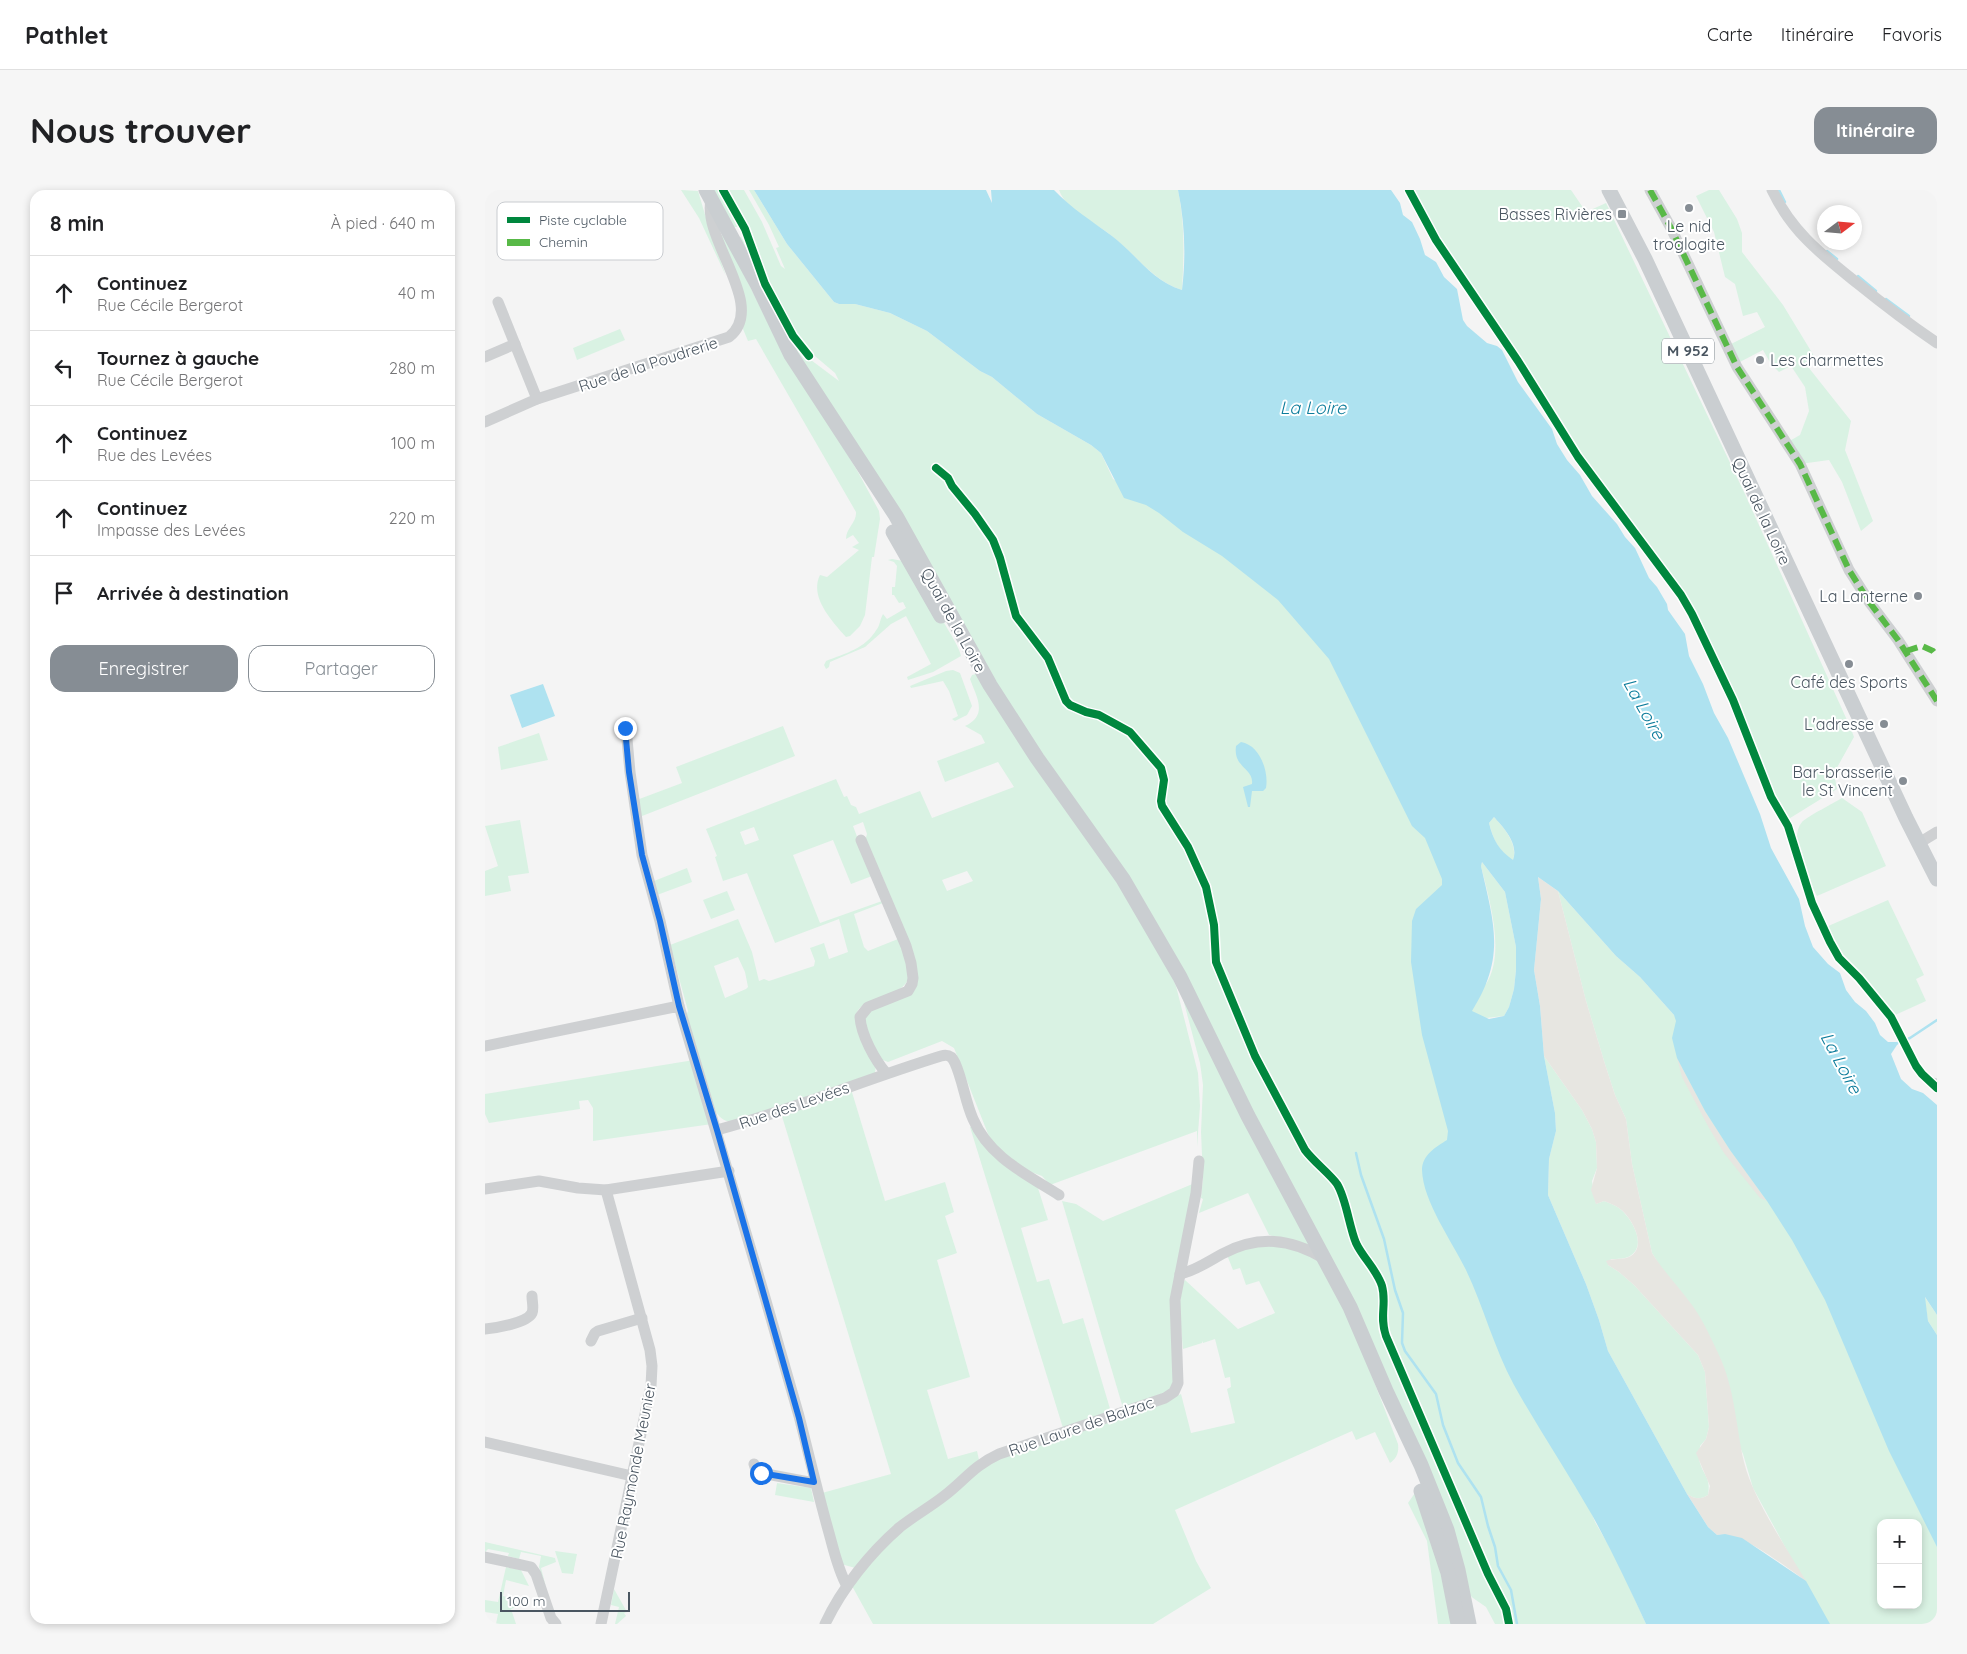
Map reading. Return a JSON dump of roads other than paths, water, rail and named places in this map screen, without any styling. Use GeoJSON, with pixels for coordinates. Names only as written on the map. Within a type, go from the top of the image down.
{"type":"FeatureCollection","features":[{"type":"Feature","properties":{"kind":"main road","name":"Quai de la Loire"},"geometry":{"type":"LineString","coordinates":[[1609,190],[1645,259],[1916,838]]}},
{"type":"Feature","properties":{"kind":"main road","name":"Quai de la Loire"},"geometry":{"type":"LineString","coordinates":[[708,194],[791,355],[895,516],[990,685],[1037,758],[1123,879],[1153,928],[1180,977],[1248,1116],[1325,1258],[1386,1391]]}},
{"type":"Feature","properties":{"kind":"main road","name":"M 952"},"geometry":{"type":"LineString","coordinates":[[1916,838],[1937,879]]}},
{"type":"Feature","properties":{"kind":"main road"},"geometry":{"type":"LineString","coordinates":[[1386,1391],[1437,1535],[1448,1573],[1458,1624]]}},
{"type":"Feature","properties":{"kind":"main road"},"geometry":{"type":"LineString","coordinates":[[1386,1391],[1421,1465],[1447,1530],[1458,1570],[1469,1624]]}},
{"type":"Feature","properties":{"kind":"street"},"geometry":{"type":"LineString","coordinates":[[1651,190],[1737,367],[1750,390],[1800,464],[1849,570],[1870,603],[1899,640],[1937,701]]}},
{"type":"Feature","properties":{"kind":"street"},"geometry":{"type":"LineString","coordinates":[[1772,190],[1788,219],[1818,252],[1890,310],[1937,343]]}},
{"type":"Feature","properties":{"kind":"street","name":"Rue de la Poudrerie"},"geometry":{"type":"LineString","coordinates":[[485,422],[537,399],[681,354],[733,334],[738,328],[742,311],[733,275],[714,228],[708,194]]}},
{"type":"Feature","properties":{"kind":"street"},"geometry":{"type":"LineString","coordinates":[[498,302],[537,399]]}},
{"type":"Feature","properties":{"kind":"street"},"geometry":{"type":"LineString","coordinates":[[485,357],[515,344]]}},
{"type":"Feature","properties":{"kind":"street","name":"Rue des Levées"},"geometry":{"type":"LineString","coordinates":[[625,728],[629,772],[642,855],[660,921],[679,1006],[717,1130],[773,1113],[886,1073],[948,1055],[952,1058],[958,1069],[973,1119],[987,1143],[1007,1163],[1059,1195]]}},
{"type":"Feature","properties":{"kind":"street"},"geometry":{"type":"LineString","coordinates":[[1916,838],[1937,832]]}},
{"type":"Feature","properties":{"kind":"street"},"geometry":{"type":"LineString","coordinates":[[861,840],[903,939],[913,971],[912,984],[908,991],[868,1007],[860,1017],[861,1025],[872,1052],[886,1073]]}},
{"type":"Feature","properties":{"kind":"street"},"geometry":{"type":"LineString","coordinates":[[485,1046],[679,1006]]}},
{"type":"Feature","properties":{"kind":"street"},"geometry":{"type":"LineString","coordinates":[[717,1130],[799,1418],[814,1482],[839,1569],[847,1586]]}},
{"type":"Feature","properties":{"kind":"street","name":"Rue Laure de Balzac"},"geometry":{"type":"LineString","coordinates":[[825,1624],[847,1586],[887,1539],[985,1461],[999,1454],[1165,1398],[1177,1388],[1179,1376],[1175,1308],[1196,1193],[1199,1161]]}},
{"type":"Feature","properties":{"kind":"street"},"geometry":{"type":"LineString","coordinates":[[485,1189],[539,1181],[578,1188],[606,1190],[729,1171]]}},
{"type":"Feature","properties":{"kind":"street","name":"Rue Raymonde Meunier"},"geometry":{"type":"LineString","coordinates":[[601,1624],[652,1375],[650,1350],[606,1190]]}},
{"type":"Feature","properties":{"kind":"street"},"geometry":{"type":"LineString","coordinates":[[1180,1274],[1237,1248],[1262,1241],[1279,1241],[1308,1250],[1325,1258]]}},
{"type":"Feature","properties":{"kind":"street"},"geometry":{"type":"LineString","coordinates":[[485,1329],[525,1319],[531,1314],[533,1306],[532,1296]]}},
{"type":"Feature","properties":{"kind":"street"},"geometry":{"type":"LineString","coordinates":[[591,1341],[598,1331],[642,1318]]}},
{"type":"Feature","properties":{"kind":"street"},"geometry":{"type":"LineString","coordinates":[[485,1442],[632,1476]]}},
{"type":"Feature","properties":{"kind":"street"},"geometry":{"type":"LineString","coordinates":[[754,1464],[756,1470],[761,1473],[814,1482]]}},
{"type":"Feature","properties":{"kind":"street"},"geometry":{"type":"LineString","coordinates":[[485,1557],[531,1568],[536,1574],[551,1618],[556,1624]]}},
{"type":"Feature","properties":{"kind":"water","name":"La Loire"},"geometry":{"type":"Polygon","coordinates":[[[754,190],[986,190],[992,203],[991,190],[1054,190],[1075,209],[1121,243],[1153,274],[1171,286],[1182,290],[1184,240],[1178,190],[1391,190],[1400,203],[1403,215],[1412,222],[1425,255],[1436,262],[1444,277],[1457,289],[1463,320],[1467,326],[1487,343],[1497,346],[1502,350],[1518,382],[1552,429],[1557,444],[1567,460],[1580,475],[1592,496],[1635,548],[1649,578],[1657,587],[1667,604],[1668,610],[1685,634],[1689,656],[1703,684],[1714,713],[1728,738],[1760,814],[1771,848],[1799,899],[1805,926],[1813,947],[1828,964],[1840,973],[1846,990],[1855,1002],[1866,1011],[1875,1023],[1880,1035],[1888,1042],[1899,1042],[1891,1054],[1901,1079],[1912,1089],[1923,1093],[1937,1105],[1937,1315],[1925,1297],[1928,1321],[1937,1335],[1937,1547],[1889,1451],[1825,1300],[1792,1240],[1705,1111],[1677,1058],[1672,1038],[1676,1021],[1674,1015],[1640,977],[1616,956],[1558,891],[1538,877],[1541,899],[1534,970],[1540,1006],[1544,1056],[1555,1113],[1556,1131],[1549,1159],[1548,1195],[1586,1284],[1608,1351],[1687,1494],[1708,1527],[1717,1535],[1725,1534],[1742,1538],[1806,1581],[1830,1624],[1646,1624],[1592,1515],[1514,1385],[1466,1270],[1427,1195],[1422,1170],[1424,1160],[1430,1152],[1447,1140],[1448,1131],[1422,1035],[1411,962],[1412,921],[1416,909],[1442,885],[1442,879],[1425,838],[1412,826],[1329,659],[1278,600],[1222,556],[1183,532],[1146,505],[1124,498],[1101,453],[1091,445],[1037,414],[992,377],[980,371],[927,331],[890,313],[855,304],[839,304],[834,302],[787,244],[754,190]],[[1494,817],[1489,823],[1492,835],[1500,848],[1513,860],[1514,848],[1512,842],[1506,831],[1494,817]],[[1482,862],[1481,866],[1493,923],[1493,957],[1490,974],[1483,992],[1472,1011],[1489,1019],[1504,1016],[1509,1007],[1514,989],[1516,947],[1505,892],[1482,862]]]}},
{"type":"Feature","properties":{"kind":"water"},"geometry":{"type":"Polygon","coordinates":[[[543,684],[555,716],[522,728],[510,695],[543,684]]]}},
{"type":"Feature","properties":{"kind":"water"},"geometry":{"type":"Polygon","coordinates":[[[1241,742],[1248,744],[1258,754],[1266,774],[1266,788],[1263,791],[1252,791],[1250,807],[1248,807],[1243,787],[1252,784],[1252,779],[1240,763],[1236,753],[1236,746],[1241,742]]]}},
{"type":"Feature","properties":{"kind":"waterway"},"geometry":{"type":"LineString","coordinates":[[1779,190],[1785,202]]}},
{"type":"Feature","properties":{"kind":"waterway"},"geometry":{"type":"LineString","coordinates":[[1827,251],[1837,259]]}},
{"type":"Feature","properties":{"kind":"waterway"},"geometry":{"type":"LineString","coordinates":[[1858,276],[1876,291]]}},
{"type":"Feature","properties":{"kind":"waterway"},"geometry":{"type":"LineString","coordinates":[[1886,299],[1909,316]]}},
{"type":"Feature","properties":{"kind":"waterway"},"geometry":{"type":"LineString","coordinates":[[1895,1044],[1910,1038],[1937,1020]]}},
{"type":"Feature","properties":{"kind":"waterway"},"geometry":{"type":"LineString","coordinates":[[1356,1153],[1361,1175],[1384,1239],[1395,1290],[1403,1313],[1402,1343],[1405,1351],[1436,1394],[1443,1425],[1458,1463],[1481,1497],[1495,1547],[1498,1566],[1511,1590],[1517,1624]]}},
{"type":"Feature","properties":{"kind":"place","name":"Le nid troglogite"},"geometry":{"type":"Point","coordinates":[1689,208]}},
{"type":"Feature","properties":{"kind":"place","name":"Basses Rivières"},"geometry":{"type":"Point","coordinates":[1622,214]}},
{"type":"Feature","properties":{"kind":"place","name":"Les charmettes"},"geometry":{"type":"Point","coordinates":[1760,360]}},
{"type":"Feature","properties":{"kind":"place","name":"La Lanterne"},"geometry":{"type":"Point","coordinates":[1918,596]}},
{"type":"Feature","properties":{"kind":"place","name":"Café des Sports"},"geometry":{"type":"Point","coordinates":[1849,664]}},
{"type":"Feature","properties":{"kind":"place","name":"L'adresse"},"geometry":{"type":"Point","coordinates":[1884,724]}},
{"type":"Feature","properties":{"kind":"place","name":"Bar-brasserie le St Vincent"},"geometry":{"type":"Point","coordinates":[1903,781]}}]}
